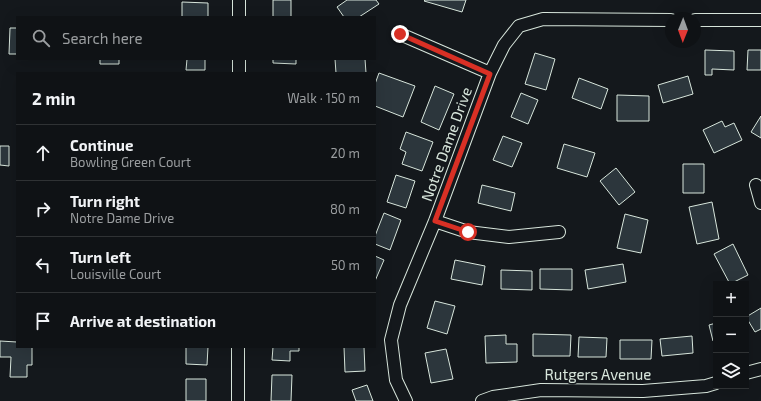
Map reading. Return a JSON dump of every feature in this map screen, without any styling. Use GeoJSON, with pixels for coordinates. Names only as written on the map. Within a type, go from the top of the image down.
{"type":"FeatureCollection","features":[{"type":"Feature","properties":{"kind":"street"},"geometry":{"type":"LineString","coordinates":[[238,0],[238,16]]}},
{"type":"Feature","properties":{"kind":"street","name":"Notre Dame Drive"},"geometry":{"type":"LineString","coordinates":[[406,401],[396,380],[391,340],[400,306],[435,221],[490,74],[504,45],[519,26],[543,20],[665,20]]}},
{"type":"Feature","properties":{"kind":"street"},"geometry":{"type":"LineString","coordinates":[[701,20],[761,20]]}},
{"type":"Feature","properties":{"kind":"street"},"geometry":{"type":"LineString","coordinates":[[400,34],[490,74]]}},
{"type":"Feature","properties":{"kind":"street"},"geometry":{"type":"LineString","coordinates":[[238,60],[238,72]]}},
{"type":"Feature","properties":{"kind":"street"},"geometry":{"type":"LineString","coordinates":[[756,185],[761,203]]}},
{"type":"Feature","properties":{"kind":"street"},"geometry":{"type":"LineString","coordinates":[[435,221],[468,232],[509,237],[559,232]]}},
{"type":"Feature","properties":{"kind":"street"},"geometry":{"type":"LineString","coordinates":[[238,348],[238,401]]}},
{"type":"Feature","properties":{"kind":"street"},"geometry":{"type":"LineString","coordinates":[[749,372],[761,369]]}},
{"type":"Feature","properties":{"kind":"street","name":"Rutgers Avenue"},"geometry":{"type":"LineString","coordinates":[[482,401],[493,397],[541,390],[643,391],[706,386],[713,384]]}},
{"type":"Feature","properties":{"kind":"building"},"geometry":{"type":"Polygon","coordinates":[[[273,0],[291,0],[291,16],[273,16],[273,0]]]}},
{"type":"Feature","properties":{"kind":"building"},"geometry":{"type":"Polygon","coordinates":[[[347,0],[376,0],[379,4],[361,16],[343,16],[337,7],[347,0]]]}},
{"type":"Feature","properties":{"kind":"building"},"geometry":{"type":"Polygon","coordinates":[[[466,0],[462,12],[424,1],[466,0]]]}},
{"type":"Feature","properties":{"kind":"building"},"geometry":{"type":"Polygon","coordinates":[[[182,2],[208,3],[208,16],[182,16],[182,2]]]}},
{"type":"Feature","properties":{"kind":"building"},"geometry":{"type":"Polygon","coordinates":[[[10,28],[16,28],[16,54],[9,54],[10,28]]]}},
{"type":"Feature","properties":{"kind":"building"},"geometry":{"type":"Polygon","coordinates":[[[705,50],[734,51],[734,70],[712,69],[712,75],[705,75],[705,50]]]}},
{"type":"Feature","properties":{"kind":"building"},"geometry":{"type":"Polygon","coordinates":[[[748,50],[761,50],[761,70],[747,70],[748,50]]]}},
{"type":"Feature","properties":{"kind":"building"},"geometry":{"type":"Polygon","coordinates":[[[535,53],[555,59],[546,90],[525,84],[535,53]]]}},
{"type":"Feature","properties":{"kind":"building"},"geometry":{"type":"Polygon","coordinates":[[[100,60],[119,60],[119,64],[100,64],[100,60]]]}},
{"type":"Feature","properties":{"kind":"building"},"geometry":{"type":"Polygon","coordinates":[[[187,60],[205,60],[205,70],[186,70],[187,60]]]}},
{"type":"Feature","properties":{"kind":"building"},"geometry":{"type":"Polygon","coordinates":[[[273,60],[296,60],[296,64],[273,63],[273,60]]]}},
{"type":"Feature","properties":{"kind":"building"},"geometry":{"type":"Polygon","coordinates":[[[335,60],[365,60],[366,72],[336,72],[335,60]]]}},
{"type":"Feature","properties":{"kind":"building"},"geometry":{"type":"Polygon","coordinates":[[[379,73],[415,86],[403,117],[376,106],[376,81],[379,73]]]}},
{"type":"Feature","properties":{"kind":"building"},"geometry":{"type":"Polygon","coordinates":[[[688,76],[693,94],[663,103],[658,85],[688,76]]]}},
{"type":"Feature","properties":{"kind":"building"},"geometry":{"type":"Polygon","coordinates":[[[579,78],[608,89],[601,109],[572,98],[579,78]]]}},
{"type":"Feature","properties":{"kind":"building"},"geometry":{"type":"Polygon","coordinates":[[[435,86],[454,94],[439,130],[421,122],[435,86]]]}},
{"type":"Feature","properties":{"kind":"building"},"geometry":{"type":"Polygon","coordinates":[[[521,93],[538,100],[528,124],[511,117],[521,93]]]}},
{"type":"Feature","properties":{"kind":"building"},"geometry":{"type":"Polygon","coordinates":[[[617,95],[649,96],[649,121],[617,121],[617,95]]]}},
{"type":"Feature","properties":{"kind":"building"},"geometry":{"type":"Polygon","coordinates":[[[761,116],[761,138],[751,132],[761,116]]]}},
{"type":"Feature","properties":{"kind":"building"},"geometry":{"type":"Polygon","coordinates":[[[722,121],[725,127],[734,123],[742,140],[714,153],[703,130],[722,121]]]}},
{"type":"Feature","properties":{"kind":"building"},"geometry":{"type":"Polygon","coordinates":[[[406,132],[433,142],[422,171],[402,164],[406,152],[400,149],[406,132]]]}},
{"type":"Feature","properties":{"kind":"building"},"geometry":{"type":"Polygon","coordinates":[[[503,136],[522,143],[512,167],[493,160],[503,136]]]}},
{"type":"Feature","properties":{"kind":"building"},"geometry":{"type":"Polygon","coordinates":[[[564,144],[595,153],[587,177],[557,168],[564,144]]]}},
{"type":"Feature","properties":{"kind":"building"},"geometry":{"type":"Polygon","coordinates":[[[0,146],[9,146],[9,166],[0,165],[0,146]]]}},
{"type":"Feature","properties":{"kind":"building"},"geometry":{"type":"Polygon","coordinates":[[[683,164],[704,164],[704,193],[683,193],[683,164]]]}},
{"type":"Feature","properties":{"kind":"building"},"geometry":{"type":"Polygon","coordinates":[[[616,168],[635,192],[619,205],[600,181],[616,168]]]}},
{"type":"Feature","properties":{"kind":"building"},"geometry":{"type":"Polygon","coordinates":[[[396,175],[415,181],[406,208],[387,202],[396,175]]]}},
{"type":"Feature","properties":{"kind":"building"},"geometry":{"type":"Polygon","coordinates":[[[482,185],[515,193],[511,211],[478,203],[482,185]]]}},
{"type":"Feature","properties":{"kind":"building"},"geometry":{"type":"Polygon","coordinates":[[[712,202],[719,239],[697,244],[689,207],[712,202]]]}},
{"type":"Feature","properties":{"kind":"building"},"geometry":{"type":"Polygon","coordinates":[[[384,213],[401,220],[390,250],[376,244],[376,233],[384,213]]]}},
{"type":"Feature","properties":{"kind":"building"},"geometry":{"type":"Polygon","coordinates":[[[625,214],[648,220],[641,253],[617,248],[625,214]]]}},
{"type":"Feature","properties":{"kind":"building"},"geometry":{"type":"Polygon","coordinates":[[[733,244],[748,275],[736,281],[728,281],[714,254],[733,244]]]}},
{"type":"Feature","properties":{"kind":"building"},"geometry":{"type":"Polygon","coordinates":[[[376,256],[384,260],[376,279],[376,256]]]}},
{"type":"Feature","properties":{"kind":"building"},"geometry":{"type":"Polygon","coordinates":[[[455,260],[485,266],[482,285],[451,279],[455,260]]]}},
{"type":"Feature","properties":{"kind":"building"},"geometry":{"type":"Polygon","coordinates":[[[623,264],[626,282],[588,289],[585,270],[623,264]]]}},
{"type":"Feature","properties":{"kind":"building"},"geometry":{"type":"Polygon","coordinates":[[[540,269],[572,269],[572,290],[540,289],[540,269]]]}},
{"type":"Feature","properties":{"kind":"building"},"geometry":{"type":"Polygon","coordinates":[[[501,270],[532,271],[532,290],[501,289],[501,270]]]}},
{"type":"Feature","properties":{"kind":"building"},"geometry":{"type":"Polygon","coordinates":[[[435,301],[455,306],[447,334],[427,328],[435,301]]]}},
{"type":"Feature","properties":{"kind":"building"},"geometry":{"type":"Polygon","coordinates":[[[761,308],[761,329],[755,332],[749,322],[749,315],[761,308]]]}},
{"type":"Feature","properties":{"kind":"building"},"geometry":{"type":"Polygon","coordinates":[[[713,324],[713,341],[709,325],[713,324]]]}},
{"type":"Feature","properties":{"kind":"building"},"geometry":{"type":"Polygon","coordinates":[[[533,334],[571,335],[570,356],[533,356],[533,334]]]}},
{"type":"Feature","properties":{"kind":"building"},"geometry":{"type":"Polygon","coordinates":[[[506,335],[506,344],[517,344],[517,362],[486,363],[485,336],[506,335]]]}},
{"type":"Feature","properties":{"kind":"building"},"geometry":{"type":"Polygon","coordinates":[[[692,336],[693,353],[662,356],[660,339],[692,336]]]}},
{"type":"Feature","properties":{"kind":"building"},"geometry":{"type":"Polygon","coordinates":[[[579,337],[607,338],[606,357],[578,357],[579,337]]]}},
{"type":"Feature","properties":{"kind":"building"},"geometry":{"type":"Polygon","coordinates":[[[620,340],[652,340],[651,359],[620,359],[620,340]]]}},
{"type":"Feature","properties":{"kind":"building"},"geometry":{"type":"Polygon","coordinates":[[[0,341],[16,342],[16,348],[32,348],[32,365],[27,365],[27,377],[10,377],[11,357],[0,357],[0,341]]]}},
{"type":"Feature","properties":{"kind":"building"},"geometry":{"type":"Polygon","coordinates":[[[186,348],[208,348],[207,365],[186,364],[186,348]]]}},
{"type":"Feature","properties":{"kind":"building"},"geometry":{"type":"Polygon","coordinates":[[[273,348],[299,348],[299,351],[290,351],[290,361],[272,360],[273,348]]]}},
{"type":"Feature","properties":{"kind":"building"},"geometry":{"type":"Polygon","coordinates":[[[344,348],[364,348],[365,371],[345,372],[344,348]]]}},
{"type":"Feature","properties":{"kind":"building"},"geometry":{"type":"Polygon","coordinates":[[[446,349],[453,379],[431,383],[425,353],[446,349]]]}},
{"type":"Feature","properties":{"kind":"building"},"geometry":{"type":"Polygon","coordinates":[[[272,375],[292,375],[291,401],[271,401],[272,375]]]}},
{"type":"Feature","properties":{"kind":"building"},"geometry":{"type":"Polygon","coordinates":[[[186,379],[206,379],[206,401],[186,401],[186,379]]]}},
{"type":"Feature","properties":{"kind":"building"},"geometry":{"type":"Polygon","coordinates":[[[367,385],[373,401],[356,401],[352,390],[367,385]]]}},
{"type":"Feature","properties":{"kind":"route"},"geometry":{"type":"LineString","coordinates":[[400,34],[490,74],[435,221],[468,232]]}}]}
